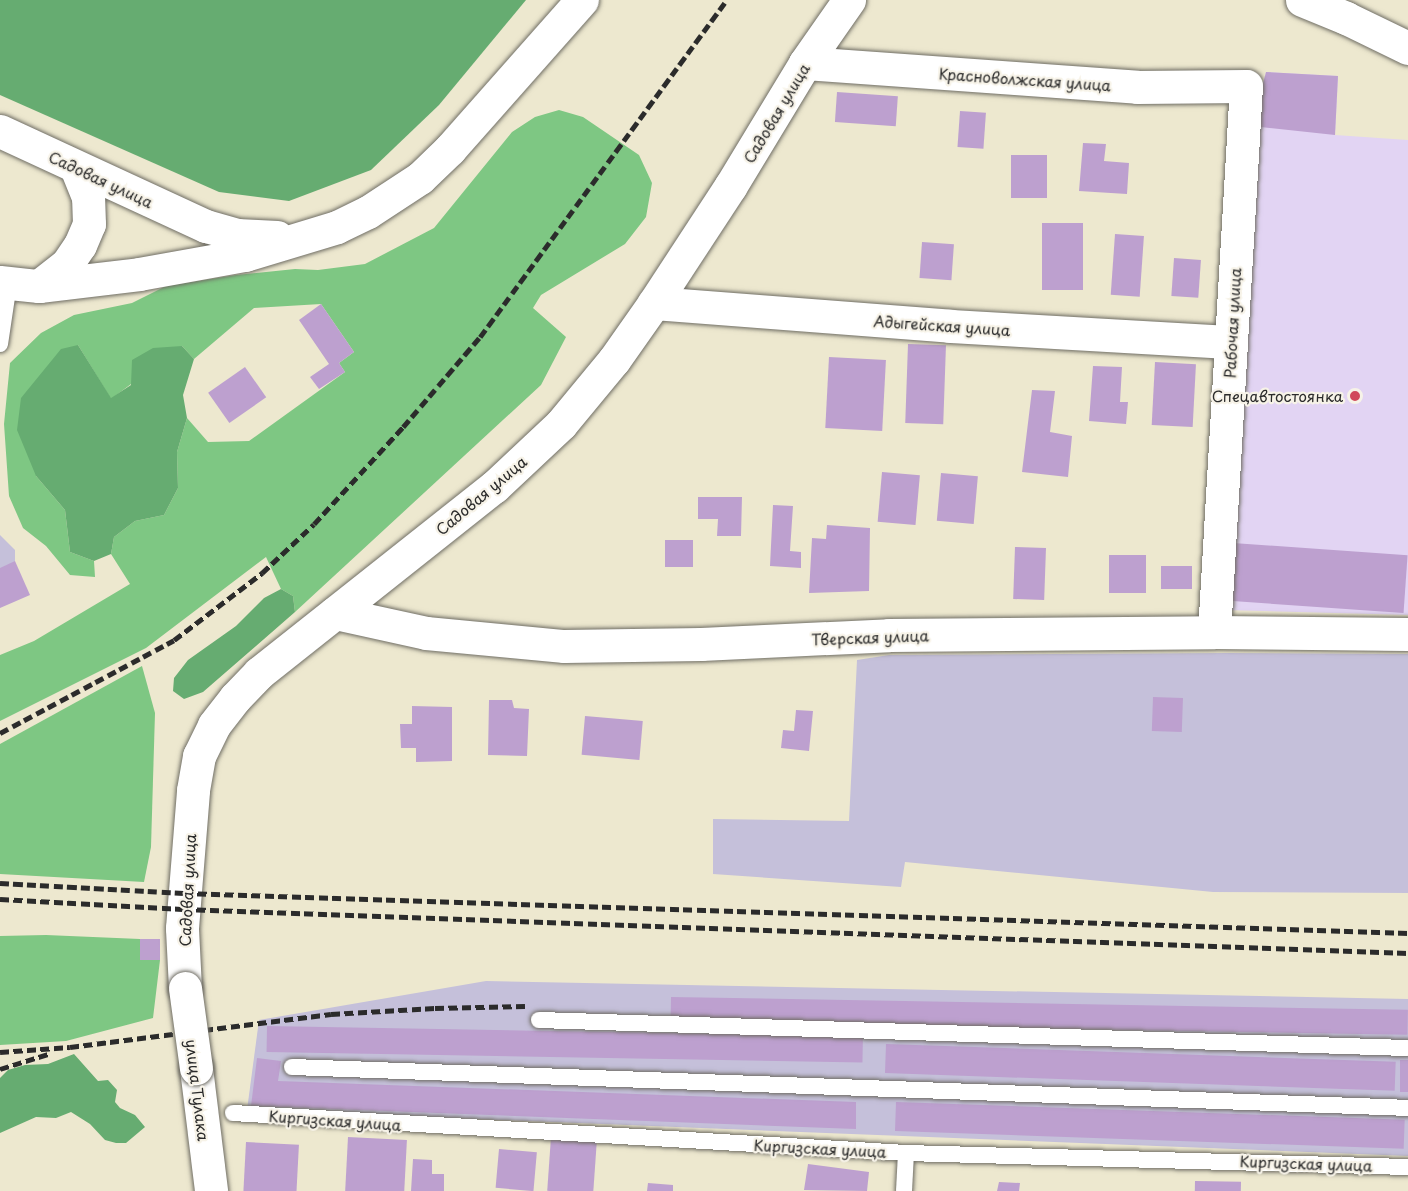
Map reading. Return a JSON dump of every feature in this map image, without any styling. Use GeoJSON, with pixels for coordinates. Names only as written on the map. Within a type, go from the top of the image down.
{"type":"FeatureCollection","features":[{"type":"Feature","properties":{"kind":"street","name":"Садовая улица"},"geometry":{"type":"LineString","coordinates":[[16,284],[138,274],[245,255],[309,237],[368,212],[420,178],[450,149],[582,0]]}},
{"type":"Feature","properties":{"kind":"street","name":"Садовая улица"},"geometry":{"type":"LineString","coordinates":[[185,988],[184,893],[199,756],[214,725],[259,673],[494,487],[561,424],[614,360],[654,303],[730,188],[805,63],[849,0]]}},
{"type":"Feature","properties":{"kind":"street"},"geometry":{"type":"LineString","coordinates":[[1302,0],[1408,48]]}},
{"type":"Feature","properties":{"kind":"street","name":"Красноволжская улица"},"geometry":{"type":"LineString","coordinates":[[805,63],[1137,87],[1246,86]]}},
{"type":"Feature","properties":{"kind":"street","name":"Рабочая улица"},"geometry":{"type":"LineString","coordinates":[[1214,632],[1246,86]]}},
{"type":"Feature","properties":{"kind":"street","name":"Садовая улица"},"geometry":{"type":"LineString","coordinates":[[0,131],[206,226],[237,235],[309,237]]}},
{"type":"Feature","properties":{"kind":"street"},"geometry":{"type":"LineString","coordinates":[[16,284],[67,264],[80,245],[89,224],[88,197],[76,168]]}},
{"type":"Feature","properties":{"kind":"street","name":"Адыгейская улица"},"geometry":{"type":"LineString","coordinates":[[654,303],[950,326],[1230,342]]}},
{"type":"Feature","properties":{"kind":"street","name":"Тверская улица"},"geometry":{"type":"LineString","coordinates":[[335,613],[426,633],[564,646],[701,644],[889,635],[1214,632],[1408,634]]}},
{"type":"Feature","properties":{"kind":"street","name":"улица Тулака"},"geometry":{"type":"LineString","coordinates":[[185,988],[211,1191]]}},
{"type":"Feature","properties":{"kind":"lane"},"geometry":{"type":"LineString","coordinates":[[0,344],[16,284]]}},
{"type":"Feature","properties":{"kind":"lane"},"geometry":{"type":"LineString","coordinates":[[539,1020],[1408,1048]]}},
{"type":"Feature","properties":{"kind":"lane"},"geometry":{"type":"LineString","coordinates":[[292,1067],[1408,1108]]}},
{"type":"Feature","properties":{"kind":"lane","name":"Киргизская улица"},"geometry":{"type":"LineString","coordinates":[[233,1113],[906,1153],[1408,1167]]}},
{"type":"Feature","properties":{"kind":"lane"},"geometry":{"type":"LineString","coordinates":[[904,1191],[906,1153]]}},
{"type":"Feature","properties":{"kind":"shaded area"},"geometry":{"type":"Polygon","coordinates":[[[1266,72],[1338,76],[1335,135],[1408,140],[1408,615],[1224,610],[1252,126],[1266,72]]]}},
{"type":"Feature","properties":{"kind":"shaded area"},"geometry":{"type":"Polygon","coordinates":[[[0,535],[15,550],[15,561],[0,608],[0,535]]]}},
{"type":"Feature","properties":{"kind":"shaded area"},"geometry":{"type":"Polygon","coordinates":[[[1408,654],[1408,893],[1213,892],[905,862],[901,887],[713,874],[713,819],[849,821],[857,660],[889,655],[1408,654]]]}},
{"type":"Feature","properties":{"kind":"shaded area"},"geometry":{"type":"Polygon","coordinates":[[[486,981],[1408,999],[1408,1156],[247,1110],[259,1020],[486,981]]]}},
{"type":"Feature","properties":{"kind":"green space"},"geometry":{"type":"Polygon","coordinates":[[[0,0],[526,0],[439,105],[371,170],[289,201],[219,192],[0,95],[0,0]]]}},
{"type":"Feature","properties":{"kind":"green space"},"geometry":{"type":"Polygon","coordinates":[[[559,110],[583,117],[639,155],[652,183],[646,217],[625,244],[541,295],[533,308],[566,337],[541,385],[295,612],[293,596],[281,589],[266,557],[146,648],[0,721],[0,655],[34,641],[130,584],[111,554],[114,537],[135,521],[164,515],[178,488],[177,452],[187,418],[208,442],[249,441],[345,372],[339,363],[354,352],[321,304],[254,308],[194,359],[182,346],[111,399],[78,345],[36,476],[65,510],[70,552],[94,561],[95,577],[70,575],[46,546],[23,528],[9,496],[4,424],[10,363],[41,333],[74,315],[132,303],[166,286],[236,275],[295,269],[318,270],[365,264],[434,228],[512,132],[535,117],[559,110]]]}},
{"type":"Feature","properties":{"kind":"green space"},"geometry":{"type":"Polygon","coordinates":[[[78,345],[111,398],[131,385],[132,360],[153,348],[182,346],[194,359],[183,395],[187,418],[177,452],[178,488],[164,515],[135,521],[114,537],[111,554],[94,561],[70,552],[65,510],[36,476],[17,430],[21,398],[61,349],[78,345]]]}},
{"type":"Feature","properties":{"kind":"green space"},"geometry":{"type":"Polygon","coordinates":[[[281,589],[293,596],[295,612],[203,692],[184,699],[173,691],[174,678],[188,660],[236,626],[264,598],[281,589]]]}},
{"type":"Feature","properties":{"kind":"green space"},"geometry":{"type":"Polygon","coordinates":[[[142,666],[155,713],[151,847],[144,882],[0,874],[0,744],[142,666]]]}},
{"type":"Feature","properties":{"kind":"green space"},"geometry":{"type":"Polygon","coordinates":[[[46,935],[140,939],[140,960],[160,960],[153,1018],[66,1041],[0,1045],[0,936],[46,935]]]}},
{"type":"Feature","properties":{"kind":"green space"},"geometry":{"type":"Polygon","coordinates":[[[74,1054],[98,1081],[108,1080],[117,1090],[115,1102],[120,1108],[135,1115],[145,1127],[126,1143],[116,1143],[105,1140],[90,1124],[71,1112],[56,1118],[36,1117],[0,1133],[0,1078],[8,1070],[25,1065],[48,1064],[74,1054]]]}},
{"type":"Feature","properties":{"kind":"building"},"geometry":{"type":"Polygon","coordinates":[[[1266,72],[1338,76],[1335,135],[1252,126],[1266,72]]]}},
{"type":"Feature","properties":{"kind":"building"},"geometry":{"type":"Polygon","coordinates":[[[837,92],[898,96],[896,126],[835,122],[837,92]]]}},
{"type":"Feature","properties":{"kind":"building"},"geometry":{"type":"Polygon","coordinates":[[[960,111],[986,113],[983,149],[957,147],[960,111]]]}},
{"type":"Feature","properties":{"kind":"building"},"geometry":{"type":"Polygon","coordinates":[[[1083,143],[1106,144],[1104,161],[1129,163],[1127,194],[1079,191],[1083,143]]]}},
{"type":"Feature","properties":{"kind":"building"},"geometry":{"type":"Polygon","coordinates":[[[1011,155],[1047,155],[1047,198],[1011,198],[1011,155]]]}},
{"type":"Feature","properties":{"kind":"building"},"geometry":{"type":"Polygon","coordinates":[[[1042,223],[1083,223],[1083,290],[1042,290],[1042,223]]]}},
{"type":"Feature","properties":{"kind":"building"},"geometry":{"type":"Polygon","coordinates":[[[1115,234],[1144,236],[1140,297],[1111,295],[1115,234]]]}},
{"type":"Feature","properties":{"kind":"building"},"geometry":{"type":"Polygon","coordinates":[[[922,242],[954,244],[951,280],[919,278],[922,242]]]}},
{"type":"Feature","properties":{"kind":"building"},"geometry":{"type":"Polygon","coordinates":[[[1174,258],[1201,260],[1198,298],[1171,296],[1174,258]]]}},
{"type":"Feature","properties":{"kind":"building"},"geometry":{"type":"Polygon","coordinates":[[[321,304],[354,352],[339,363],[345,372],[319,389],[310,377],[329,364],[299,320],[321,304]]]}},
{"type":"Feature","properties":{"kind":"building"},"geometry":{"type":"Polygon","coordinates":[[[908,344],[946,345],[943,424],[905,423],[908,344]]]}},
{"type":"Feature","properties":{"kind":"building"},"geometry":{"type":"Polygon","coordinates":[[[829,357],[886,360],[882,431],[825,428],[829,357]]]}},
{"type":"Feature","properties":{"kind":"building"},"geometry":{"type":"Polygon","coordinates":[[[1155,362],[1196,364],[1193,427],[1152,425],[1155,362]]]}},
{"type":"Feature","properties":{"kind":"building"},"geometry":{"type":"Polygon","coordinates":[[[1093,366],[1122,367],[1120,402],[1128,402],[1126,424],[1089,421],[1093,366]]]}},
{"type":"Feature","properties":{"kind":"building"},"geometry":{"type":"Polygon","coordinates":[[[245,367],[266,397],[229,423],[208,393],[245,367]]]}},
{"type":"Feature","properties":{"kind":"building"},"geometry":{"type":"Polygon","coordinates":[[[1032,390],[1055,391],[1050,432],[1072,436],[1068,477],[1022,472],[1032,390]]]}},
{"type":"Feature","properties":{"kind":"building"},"geometry":{"type":"Polygon","coordinates":[[[882,472],[920,475],[915,525],[878,522],[882,472]]]}},
{"type":"Feature","properties":{"kind":"building"},"geometry":{"type":"Polygon","coordinates":[[[941,473],[978,476],[974,524],[937,521],[941,473]]]}},
{"type":"Feature","properties":{"kind":"building"},"geometry":{"type":"Polygon","coordinates":[[[698,497],[742,497],[741,536],[717,536],[718,519],[698,519],[698,497]]]}},
{"type":"Feature","properties":{"kind":"building"},"geometry":{"type":"Polygon","coordinates":[[[773,505],[793,506],[790,551],[801,552],[801,568],[770,566],[773,505]]]}},
{"type":"Feature","properties":{"kind":"building"},"geometry":{"type":"Polygon","coordinates":[[[827,525],[870,528],[869,591],[809,593],[812,538],[826,539],[827,525]]]}},
{"type":"Feature","properties":{"kind":"building"},"geometry":{"type":"Polygon","coordinates":[[[665,540],[693,540],[693,567],[665,567],[665,540]]]}},
{"type":"Feature","properties":{"kind":"building"},"geometry":{"type":"Polygon","coordinates":[[[1233,543],[1408,555],[1404,613],[1229,601],[1233,543]]]}},
{"type":"Feature","properties":{"kind":"building"},"geometry":{"type":"Polygon","coordinates":[[[1015,547],[1046,548],[1044,600],[1013,599],[1015,547]]]}},
{"type":"Feature","properties":{"kind":"building"},"geometry":{"type":"Polygon","coordinates":[[[1109,555],[1146,555],[1146,593],[1109,593],[1109,555]]]}},
{"type":"Feature","properties":{"kind":"building"},"geometry":{"type":"Polygon","coordinates":[[[15,561],[30,595],[0,608],[0,568],[15,561]]]}},
{"type":"Feature","properties":{"kind":"building"},"geometry":{"type":"Polygon","coordinates":[[[1161,566],[1192,566],[1192,589],[1161,589],[1161,566]]]}},
{"type":"Feature","properties":{"kind":"building"},"geometry":{"type":"Polygon","coordinates":[[[1153,697],[1183,698],[1182,732],[1152,731],[1153,697]]]}},
{"type":"Feature","properties":{"kind":"building"},"geometry":{"type":"Polygon","coordinates":[[[489,700],[512,700],[514,708],[529,709],[527,756],[488,755],[489,700]]]}},
{"type":"Feature","properties":{"kind":"building"},"geometry":{"type":"Polygon","coordinates":[[[412,706],[452,707],[452,761],[416,762],[416,748],[401,748],[400,724],[412,724],[412,706]]]}},
{"type":"Feature","properties":{"kind":"building"},"geometry":{"type":"Polygon","coordinates":[[[796,710],[813,711],[809,751],[781,748],[783,730],[794,731],[796,710]]]}},
{"type":"Feature","properties":{"kind":"building"},"geometry":{"type":"Polygon","coordinates":[[[585,716],[643,721],[639,760],[582,755],[585,716]]]}},
{"type":"Feature","properties":{"kind":"building"},"geometry":{"type":"Polygon","coordinates":[[[140,939],[160,939],[160,960],[140,960],[140,939]]]}},
{"type":"Feature","properties":{"kind":"building"},"geometry":{"type":"Polygon","coordinates":[[[671,997],[1408,1010],[1407,1035],[671,1022],[671,997]]]}},
{"type":"Feature","properties":{"kind":"building"},"geometry":{"type":"Polygon","coordinates":[[[267,1026],[863,1036],[862,1062],[267,1052],[267,1026]]]}},
{"type":"Feature","properties":{"kind":"building"},"geometry":{"type":"Polygon","coordinates":[[[886,1044],[1396,1062],[1395,1091],[885,1073],[886,1044]]]}},
{"type":"Feature","properties":{"kind":"building"},"geometry":{"type":"Polygon","coordinates":[[[257,1058],[281,1061],[278,1081],[856,1102],[856,1129],[251,1106],[257,1058]]]}},
{"type":"Feature","properties":{"kind":"building"},"geometry":{"type":"Polygon","coordinates":[[[1400,1060],[1408,1060],[1408,1092],[1400,1092],[1400,1060]]]}},
{"type":"Feature","properties":{"kind":"building"},"geometry":{"type":"Polygon","coordinates":[[[896,1102],[1405,1120],[1404,1149],[895,1131],[896,1102]]]}},
{"type":"Feature","properties":{"kind":"building"},"geometry":{"type":"Polygon","coordinates":[[[348,1137],[407,1140],[404,1191],[345,1191],[348,1137]]]}},
{"type":"Feature","properties":{"kind":"building"},"geometry":{"type":"Polygon","coordinates":[[[551,1137],[597,1140],[593,1191],[547,1191],[551,1137]]]}},
{"type":"Feature","properties":{"kind":"building"},"geometry":{"type":"Polygon","coordinates":[[[246,1142],[299,1145],[297,1191],[243,1191],[246,1142]]]}},
{"type":"Feature","properties":{"kind":"building"},"geometry":{"type":"Polygon","coordinates":[[[499,1149],[537,1152],[533,1191],[496,1188],[499,1149]]]}},
{"type":"Feature","properties":{"kind":"building"},"geometry":{"type":"Polygon","coordinates":[[[413,1159],[432,1160],[432,1174],[444,1174],[444,1191],[411,1191],[413,1159]]]}},
{"type":"Feature","properties":{"kind":"building"},"geometry":{"type":"Polygon","coordinates":[[[808,1164],[869,1172],[867,1191],[804,1190],[808,1164]]]}},
{"type":"Feature","properties":{"kind":"building"},"geometry":{"type":"Polygon","coordinates":[[[1195,1181],[1241,1182],[1241,1191],[1195,1191],[1195,1181]]]}},
{"type":"Feature","properties":{"kind":"building"},"geometry":{"type":"Polygon","coordinates":[[[999,1182],[1020,1183],[1019,1191],[997,1191],[999,1182]]]}},
{"type":"Feature","properties":{"kind":"building"},"geometry":{"type":"Polygon","coordinates":[[[648,1183],[673,1185],[673,1191],[647,1191],[648,1183]]]}},
{"type":"Feature","properties":{"kind":"railway"},"geometry":{"type":"LineString","coordinates":[[0,733],[174,640],[262,573],[314,524],[403,427],[480,337],[727,0]]}},
{"type":"Feature","properties":{"kind":"railway"},"geometry":{"type":"LineString","coordinates":[[0,883],[184,893],[1408,933]]}},
{"type":"Feature","properties":{"kind":"railway"},"geometry":{"type":"LineString","coordinates":[[0,899],[183,909],[1408,953]]}},
{"type":"Feature","properties":{"kind":"railway"},"geometry":{"type":"LineString","coordinates":[[0,1052],[70,1047],[331,1014],[525,1006]]}},
{"type":"Feature","properties":{"kind":"railway"},"geometry":{"type":"LineString","coordinates":[[0,1069],[48,1054]]}},
{"type":"Feature","properties":{"kind":"place","name":"Спецавтостоянка"},"geometry":{"type":"Point","coordinates":[1355,396]}}]}
